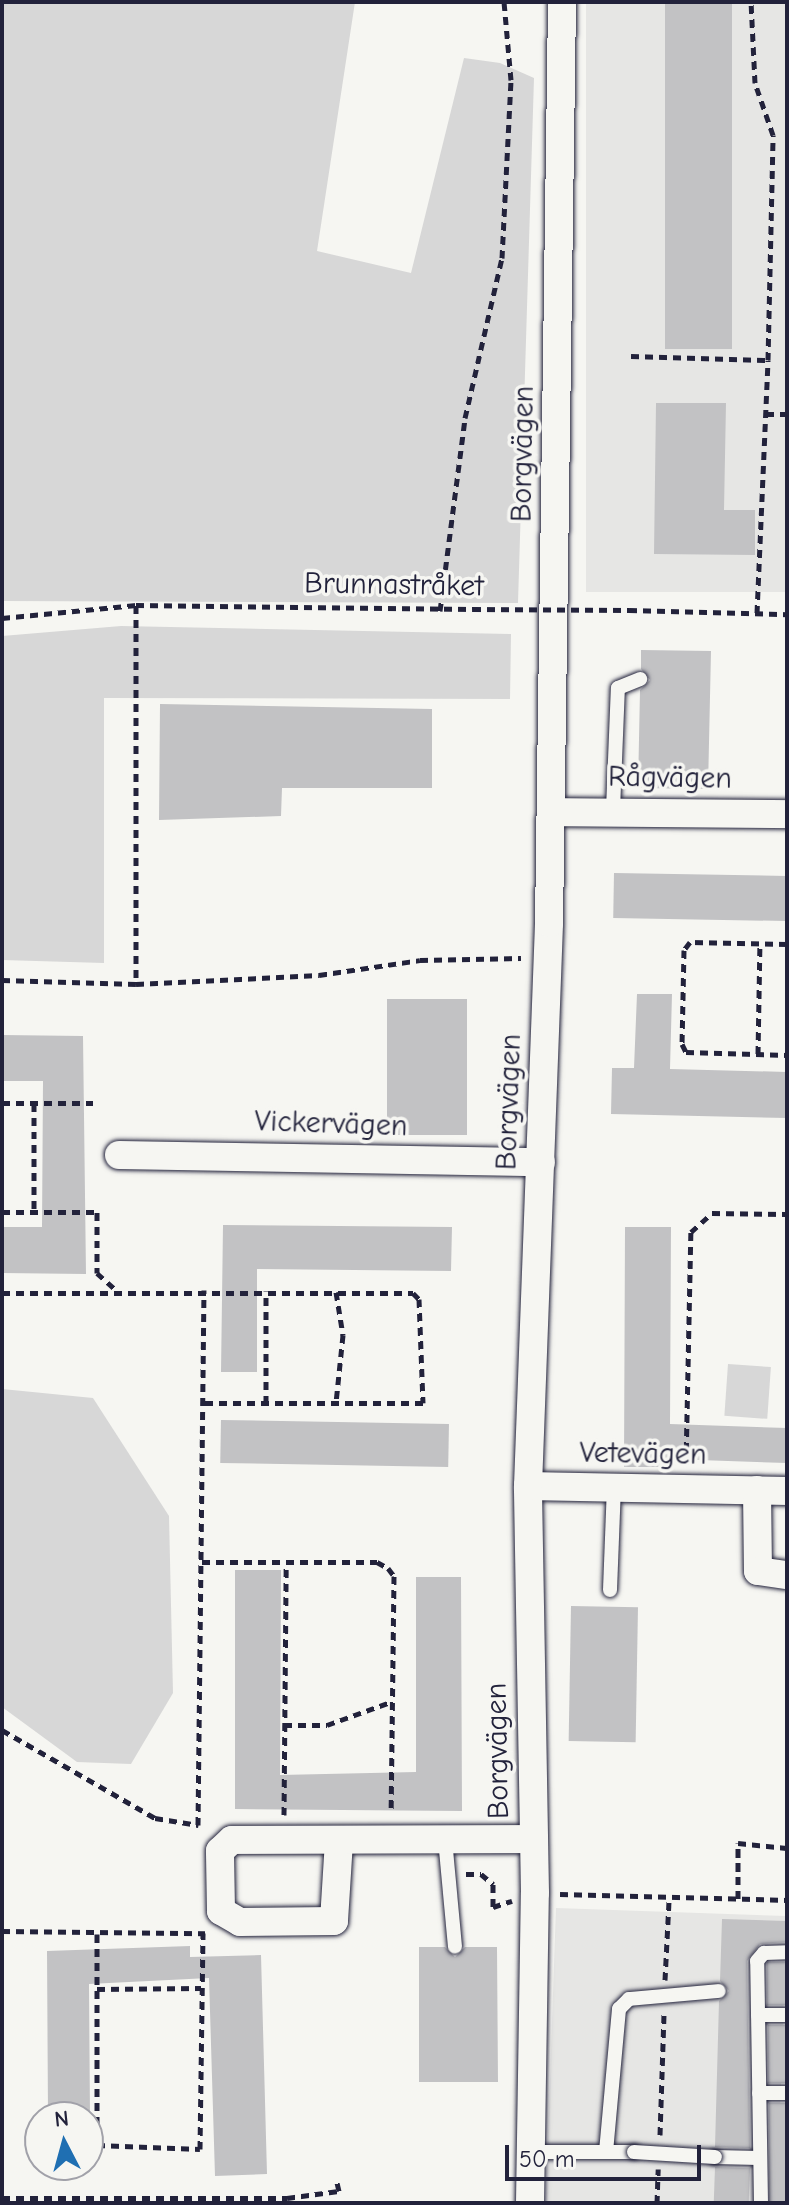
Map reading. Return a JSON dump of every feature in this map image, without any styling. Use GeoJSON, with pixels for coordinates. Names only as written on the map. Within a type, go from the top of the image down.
{"type":"FeatureCollection","features":[{"type":"Feature","properties":{"kind":"street","name":"Borgvägen"},"geometry":{"type":"LineString","coordinates":[[530,2203],[534,1839],[528,1486],[551,812],[562,2]]}},
{"type":"Feature","properties":{"kind":"street","name":"Rågvägen"},"geometry":{"type":"LineString","coordinates":[[551,812],[613,810],[787,814]]}},
{"type":"Feature","properties":{"kind":"street","name":"Vickervägen"},"geometry":{"type":"LineString","coordinates":[[119,1155],[541,1162]]}},
{"type":"Feature","properties":{"kind":"street","name":"Vetevägen"},"geometry":{"type":"LineString","coordinates":[[528,1486],[787,1491]]}},
{"type":"Feature","properties":{"kind":"street"},"geometry":{"type":"LineString","coordinates":[[757,1490],[758,1571],[787,1575]]}},
{"type":"Feature","properties":{"kind":"street"},"geometry":{"type":"LineString","coordinates":[[339,1841],[334,1921],[240,1922],[221,1911],[220,1851],[232,1840],[534,1839]]}},
{"type":"Feature","properties":{"kind":"lane"},"geometry":{"type":"LineString","coordinates":[[613,810],[618,688],[640,679]]}},
{"type":"Feature","properties":{"kind":"lane"},"geometry":{"type":"LineString","coordinates":[[610,1590],[614,1487]]}},
{"type":"Feature","properties":{"kind":"lane"},"geometry":{"type":"LineString","coordinates":[[445,1839],[455,1947]]}},
{"type":"Feature","properties":{"kind":"lane"},"geometry":{"type":"LineString","coordinates":[[761,2203],[759,1956],[787,1952]]}},
{"type":"Feature","properties":{"kind":"lane"},"geometry":{"type":"LineString","coordinates":[[606,2152],[613,2022],[629,1999],[665,1993],[719,1991]]}},
{"type":"Feature","properties":{"kind":"lane"},"geometry":{"type":"LineString","coordinates":[[758,2015],[787,2015]]}},
{"type":"Feature","properties":{"kind":"lane"},"geometry":{"type":"LineString","coordinates":[[759,2093],[787,2093]]}},
{"type":"Feature","properties":{"kind":"lane"},"geometry":{"type":"LineString","coordinates":[[530,2152],[634,2152],[759,2158]]}},
{"type":"Feature","properties":{"kind":"path"},"geometry":{"type":"LineString","coordinates":[[440,611],[465,418],[502,258],[511,80],[504,2]]}},
{"type":"Feature","properties":{"kind":"path"},"geometry":{"type":"LineString","coordinates":[[751,2],[755,83],[773,135],[768,360],[757,613]]}},
{"type":"Feature","properties":{"kind":"path"},"geometry":{"type":"LineString","coordinates":[[631,356],[768,360]]}},
{"type":"Feature","properties":{"kind":"path"},"geometry":{"type":"LineString","coordinates":[[766,414],[787,414]]}},
{"type":"Feature","properties":{"kind":"path"},"geometry":{"type":"LineString","coordinates":[[136,605],[136,984]]}},
{"type":"Feature","properties":{"kind":"path","name":"Brunnastråket"},"geometry":{"type":"LineString","coordinates":[[2,618],[136,605],[787,614]]}},
{"type":"Feature","properties":{"kind":"path"},"geometry":{"type":"LineString","coordinates":[[787,944],[690,942],[684,950],[682,1044],[686,1052],[787,1055]]}},
{"type":"Feature","properties":{"kind":"path"},"geometry":{"type":"LineString","coordinates":[[758,1054],[760,944]]}},
{"type":"Feature","properties":{"kind":"path"},"geometry":{"type":"LineString","coordinates":[[2,980],[136,984],[319,975],[420,960],[526,958]]}},
{"type":"Feature","properties":{"kind":"path"},"geometry":{"type":"LineString","coordinates":[[2,1103],[93,1103]]}},
{"type":"Feature","properties":{"kind":"path"},"geometry":{"type":"LineString","coordinates":[[34,1103],[34,1212]]}},
{"type":"Feature","properties":{"kind":"path"},"geometry":{"type":"LineString","coordinates":[[2,1212],[97,1212],[97,1273],[116,1290]]}},
{"type":"Feature","properties":{"kind":"path"},"geometry":{"type":"LineString","coordinates":[[683,1488],[691,1232],[712,1213],[787,1214]]}},
{"type":"Feature","properties":{"kind":"path"},"geometry":{"type":"LineString","coordinates":[[2,1293],[116,1290],[413,1293],[419,1299],[423,1403],[202,1403]]}},
{"type":"Feature","properties":{"kind":"path"},"geometry":{"type":"LineString","coordinates":[[2,1730],[155,1818],[198,1825],[204,1290]]}},
{"type":"Feature","properties":{"kind":"path"},"geometry":{"type":"LineString","coordinates":[[266,1291],[266,1403]]}},
{"type":"Feature","properties":{"kind":"path"},"geometry":{"type":"LineString","coordinates":[[336,1292],[343,1335],[336,1403]]}},
{"type":"Feature","properties":{"kind":"path"},"geometry":{"type":"LineString","coordinates":[[202,1562],[388,1568],[394,1576],[391,1825]]}},
{"type":"Feature","properties":{"kind":"path"},"geometry":{"type":"LineString","coordinates":[[284,1824],[286,1564]]}},
{"type":"Feature","properties":{"kind":"path"},"geometry":{"type":"LineString","coordinates":[[284,1725],[327,1725],[391,1702]]}},
{"type":"Feature","properties":{"kind":"path"},"geometry":{"type":"LineString","coordinates":[[738,1899],[738,1843],[787,1848]]}},
{"type":"Feature","properties":{"kind":"path"},"geometry":{"type":"LineString","coordinates":[[659,2143],[669,1901],[787,1900]]}},
{"type":"Feature","properties":{"kind":"path"},"geometry":{"type":"LineString","coordinates":[[2,1931],[217,1933]]}},
{"type":"Feature","properties":{"kind":"path"},"geometry":{"type":"LineString","coordinates":[[97,1934],[97,2145],[200,2149],[203,1933]]}},
{"type":"Feature","properties":{"kind":"path"},"geometry":{"type":"LineString","coordinates":[[97,1989],[201,1988]]}},
{"type":"Feature","properties":{"kind":"path"},"geometry":{"type":"LineString","coordinates":[[657,2203],[659,2158]]}},
{"type":"Feature","properties":{"kind":"path"},"geometry":{"type":"LineString","coordinates":[[2,2198],[287,2198],[339,2191],[337,2182]]}},
{"type":"Feature","properties":{"kind":"shaded area"},"geometry":{"type":"Polygon","coordinates":[[[2,2],[355,2],[317,251],[411,273],[464,58],[500,63],[534,78],[518,603],[2,601],[2,2]]]}},
{"type":"Feature","properties":{"kind":"shaded area"},"geometry":{"type":"Polygon","coordinates":[[[586,2],[787,2],[787,592],[586,592],[586,2]]]}},
{"type":"Feature","properties":{"kind":"shaded area"},"geometry":{"type":"Polygon","coordinates":[[[121,626],[511,634],[510,699],[104,698],[104,963],[2,960],[2,636],[121,626]]]}},
{"type":"Feature","properties":{"kind":"shaded area"},"geometry":{"type":"Polygon","coordinates":[[[728,1364],[771,1367],[767,1419],[724,1416],[728,1364]]]}},
{"type":"Feature","properties":{"kind":"shaded area"},"geometry":{"type":"Polygon","coordinates":[[[2,1389],[93,1398],[169,1516],[173,1693],[131,1764],[77,1762],[2,1707],[2,1389]]]}},
{"type":"Feature","properties":{"kind":"shaded area"},"geometry":{"type":"Polygon","coordinates":[[[556,1908],[787,1916],[777,2203],[546,2203],[556,1908]]]}},
{"type":"Feature","properties":{"kind":"building"},"geometry":{"type":"Polygon","coordinates":[[[665,2],[732,2],[732,349],[665,349],[665,2]]]}},
{"type":"Feature","properties":{"kind":"building"},"geometry":{"type":"Polygon","coordinates":[[[656,403],[726,403],[724,510],[755,510],[755,555],[654,554],[656,403]]]}},
{"type":"Feature","properties":{"kind":"building"},"geometry":{"type":"Polygon","coordinates":[[[641,650],[711,651],[708,789],[638,788],[640,690],[650,680],[641,669],[641,650]]]}},
{"type":"Feature","properties":{"kind":"building"},"geometry":{"type":"Polygon","coordinates":[[[160,704],[432,709],[432,788],[282,788],[281,816],[159,820],[160,704]]]}},
{"type":"Feature","properties":{"kind":"building"},"geometry":{"type":"Polygon","coordinates":[[[614,873],[787,876],[786,921],[613,918],[614,873]]]}},
{"type":"Feature","properties":{"kind":"building"},"geometry":{"type":"Polygon","coordinates":[[[637,994],[672,994],[670,1069],[787,1072],[787,1118],[611,1114],[612,1068],[634,1068],[637,994]]]}},
{"type":"Feature","properties":{"kind":"building"},"geometry":{"type":"Polygon","coordinates":[[[387,999],[467,999],[467,1135],[387,1135],[387,999]]]}},
{"type":"Feature","properties":{"kind":"building"},"geometry":{"type":"Polygon","coordinates":[[[2,1035],[83,1036],[86,1274],[2,1273],[2,1227],[42,1227],[43,1081],[2,1081],[2,1035]]]}},
{"type":"Feature","properties":{"kind":"building"},"geometry":{"type":"Polygon","coordinates":[[[223,1225],[452,1227],[451,1271],[257,1269],[257,1372],[221,1372],[223,1225]]]}},
{"type":"Feature","properties":{"kind":"building"},"geometry":{"type":"Polygon","coordinates":[[[625,1227],[671,1227],[670,1424],[787,1428],[787,1463],[670,1459],[670,1467],[624,1467],[625,1227]]]}},
{"type":"Feature","properties":{"kind":"building"},"geometry":{"type":"Polygon","coordinates":[[[221,1420],[449,1424],[448,1467],[220,1463],[221,1420]]]}},
{"type":"Feature","properties":{"kind":"building"},"geometry":{"type":"Polygon","coordinates":[[[235,1570],[281,1570],[280,1775],[416,1772],[416,1577],[461,1577],[462,1811],[235,1809],[235,1570]]]}},
{"type":"Feature","properties":{"kind":"building"},"geometry":{"type":"Polygon","coordinates":[[[571,1606],[638,1607],[636,1742],[569,1741],[571,1606]]]}},
{"type":"Feature","properties":{"kind":"building"},"geometry":{"type":"Polygon","coordinates":[[[722,1919],[787,1921],[787,1942],[760,1944],[747,1961],[750,2148],[715,2147],[719,2001],[729,1991],[720,1981],[722,1919]]]}},
{"type":"Feature","properties":{"kind":"building"},"geometry":{"type":"Polygon","coordinates":[[[190,1946],[190,1957],[261,1955],[267,2174],[215,2176],[209,1978],[89,1984],[90,2101],[48,2101],[47,1951],[190,1946]]]}},
{"type":"Feature","properties":{"kind":"building"},"geometry":{"type":"Polygon","coordinates":[[[419,1947],[445,1947],[455,1957],[465,1947],[497,1947],[498,2082],[419,2082],[419,1947]]]}},
{"type":"Feature","properties":{"kind":"building"},"geometry":{"type":"Polygon","coordinates":[[[767,1962],[787,1962],[787,2005],[767,2005],[767,1962]]]}},
{"type":"Feature","properties":{"kind":"building"},"geometry":{"type":"Polygon","coordinates":[[[768,2025],[787,2025],[787,2083],[768,2083],[768,2025]]]}},
{"type":"Feature","properties":{"kind":"building"},"geometry":{"type":"Polygon","coordinates":[[[769,2103],[787,2103],[787,2203],[769,2203],[769,2103]]]}},
{"type":"Feature","properties":{"kind":"building"},"geometry":{"type":"Polygon","coordinates":[[[715,2167],[750,2168],[749,2203],[714,2203],[715,2167]]]}}]}
